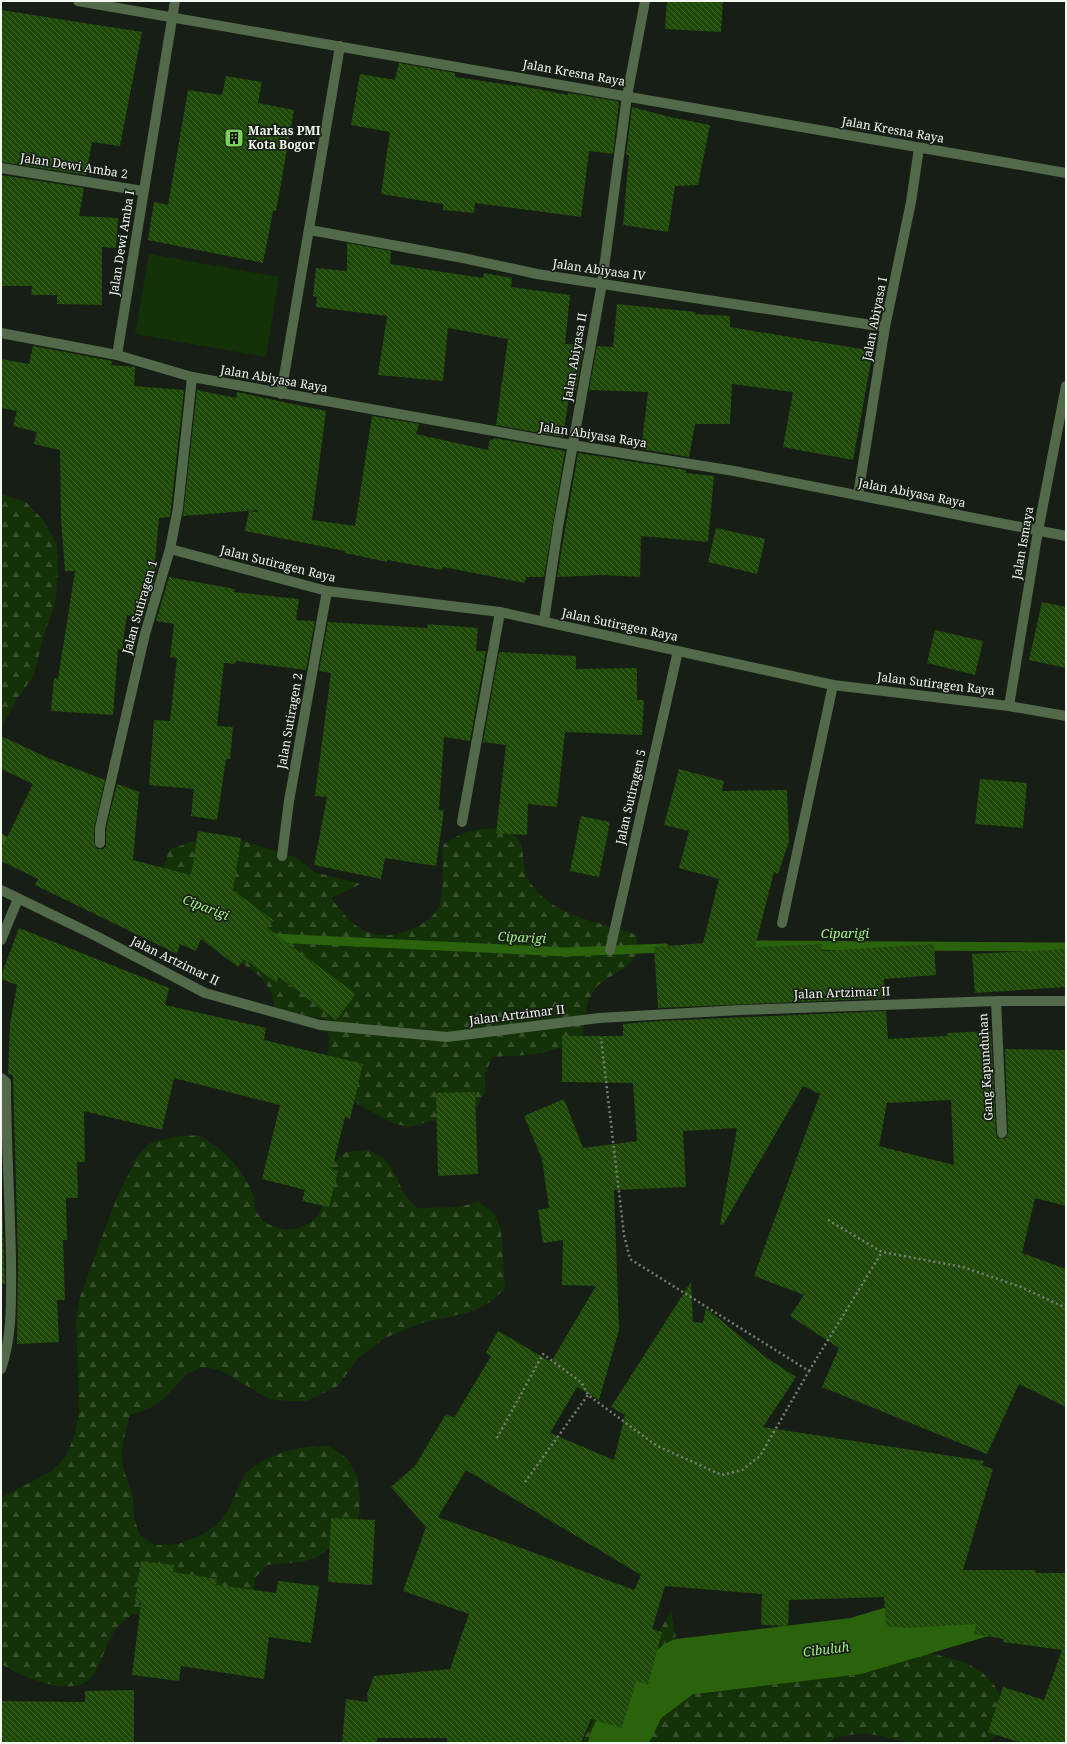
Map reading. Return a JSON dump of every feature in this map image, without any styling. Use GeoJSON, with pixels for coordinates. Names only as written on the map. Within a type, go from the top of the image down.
{"type":"FeatureCollection","features":[{"type":"Feature","properties":{"kind":"street","name":"Jalan Kresna Raya"},"geometry":{"type":"LineString","coordinates":[[78,1],[172,19],[340,46],[1066,173]]}},
{"type":"Feature","properties":{"kind":"street","name":"Jalan Dewi Amba I"},"geometry":{"type":"LineString","coordinates":[[117,355],[175,1]]}},
{"type":"Feature","properties":{"kind":"street","name":"Jalan Abiyasa II"},"geometry":{"type":"LineString","coordinates":[[544,621],[572,445],[602,283],[627,96],[646,1]]}},
{"type":"Feature","properties":{"kind":"street"},"geometry":{"type":"LineString","coordinates":[[281,394],[340,46]]}},
{"type":"Feature","properties":{"kind":"street","name":"Jalan Abiyasa I"},"geometry":{"type":"LineString","coordinates":[[858,495],[885,327],[911,202],[919,148]]}},
{"type":"Feature","properties":{"kind":"street","name":"Jalan Dewi Amba 2"},"geometry":{"type":"LineString","coordinates":[[1,168],[143,191]]}},
{"type":"Feature","properties":{"kind":"street","name":"Jalan Abiyasa IV"},"geometry":{"type":"LineString","coordinates":[[310,230],[537,274],[885,327]]}},
{"type":"Feature","properties":{"kind":"street"},"geometry":{"type":"LineString","coordinates":[[1,333],[117,355]]}},
{"type":"Feature","properties":{"kind":"street","name":"Jalan Abiyasa Raya"},"geometry":{"type":"LineString","coordinates":[[117,355],[192,377],[281,394],[572,445],[734,471],[1066,536]]}},
{"type":"Feature","properties":{"kind":"street","name":"Jalan Sutiragen 1"},"geometry":{"type":"LineString","coordinates":[[100,843],[100,828],[130,694],[145,634],[170,549],[178,508],[192,377]]}},
{"type":"Feature","properties":{"kind":"street","name":"Jalan Ismaya"},"geometry":{"type":"LineString","coordinates":[[1009,706],[1038,531],[1066,386]]}},
{"type":"Feature","properties":{"kind":"street","name":"Jalan Sutiragen Raya"},"geometry":{"type":"LineString","coordinates":[[170,549],[326,591],[500,612],[833,685],[1009,706],[1066,716]]}},
{"type":"Feature","properties":{"kind":"street","name":"Jalan Sutiragen 2"},"geometry":{"type":"LineString","coordinates":[[282,856],[289,801],[326,591]]}},
{"type":"Feature","properties":{"kind":"street"},"geometry":{"type":"LineString","coordinates":[[462,822],[500,612]]}},
{"type":"Feature","properties":{"kind":"street","name":"Jalan Sutiragen 5"},"geometry":{"type":"LineString","coordinates":[[610,950],[678,651]]}},
{"type":"Feature","properties":{"kind":"street"},"geometry":{"type":"LineString","coordinates":[[782,923],[833,685]]}},
{"type":"Feature","properties":{"kind":"street","name":"Jalan Artzimar II"},"geometry":{"type":"LineString","coordinates":[[1,890],[96,936],[204,992],[320,1025],[447,1037],[599,1018],[740,1010],[996,1001],[1066,1001]]}},
{"type":"Feature","properties":{"kind":"street"},"geometry":{"type":"LineString","coordinates":[[1,940],[18,899]]}},
{"type":"Feature","properties":{"kind":"street","name":"Gang Kapunduhan"},"geometry":{"type":"LineString","coordinates":[[996,1001],[1002,1133]]}},
{"type":"Feature","properties":{"kind":"street"},"geometry":{"type":"LineString","coordinates":[[1,1078],[6,1082],[4,1151],[10,1225],[11,1314],[6,1355],[1,1368]]}},
{"type":"Feature","properties":{"kind":"path"},"geometry":{"type":"LineString","coordinates":[[599,1018],[624,1235],[630,1259],[809,1371]]}},
{"type":"Feature","properties":{"kind":"path"},"geometry":{"type":"LineString","coordinates":[[828,1220],[882,1252],[963,1267],[1021,1287],[1066,1308]]}},
{"type":"Feature","properties":{"kind":"path"},"geometry":{"type":"LineString","coordinates":[[497,1438],[542,1354],[582,1383],[588,1395],[657,1446],[722,1475],[742,1470],[760,1456],[809,1371],[882,1252]]}},
{"type":"Feature","properties":{"kind":"path"},"geometry":{"type":"LineString","coordinates":[[525,1482],[588,1395]]}},
{"type":"Feature","properties":{"kind":"green space"},"geometry":{"type":"Polygon","coordinates":[[[149,254],[279,277],[266,357],[135,334],[149,254]]]}},
{"type":"Feature","properties":{"kind":"green space"},"geometry":{"type":"Polygon","coordinates":[[[1,494],[26,502],[43,520],[57,544],[58,574],[55,604],[44,634],[34,675],[17,699],[1,728],[1,494]]]}},
{"type":"Feature","properties":{"kind":"green space"},"geometry":{"type":"Polygon","coordinates":[[[505,828],[519,840],[521,844],[526,875],[537,892],[562,910],[576,916],[637,935],[637,954],[627,966],[598,985],[589,999],[584,1018],[583,1036],[571,1043],[549,1051],[528,1055],[492,1057],[485,1074],[485,1092],[477,1107],[462,1116],[427,1122],[409,1127],[392,1123],[359,1105],[346,1092],[328,1057],[329,1038],[324,1019],[275,1009],[272,993],[261,977],[232,956],[163,868],[169,850],[188,843],[212,838],[234,838],[297,858],[314,872],[361,884],[331,898],[348,919],[361,929],[381,935],[392,935],[413,929],[431,917],[438,909],[442,897],[443,845],[458,836],[472,831],[505,828]]]}},
{"type":"Feature","properties":{"kind":"green space"},"geometry":{"type":"Polygon","coordinates":[[[198,1135],[223,1152],[237,1167],[253,1194],[256,1210],[260,1217],[272,1226],[283,1229],[296,1229],[307,1225],[315,1219],[325,1200],[328,1189],[330,1165],[346,1152],[367,1150],[385,1159],[397,1178],[404,1194],[417,1208],[458,1207],[479,1202],[494,1213],[501,1229],[505,1289],[490,1302],[474,1311],[418,1324],[385,1338],[358,1358],[338,1386],[307,1401],[269,1399],[220,1370],[202,1367],[187,1374],[162,1400],[148,1409],[130,1415],[122,1451],[123,1468],[133,1496],[134,1518],[140,1536],[156,1545],[178,1544],[197,1537],[216,1526],[228,1510],[246,1472],[264,1460],[286,1451],[307,1447],[329,1446],[348,1459],[357,1476],[360,1497],[359,1517],[348,1533],[318,1557],[302,1562],[267,1565],[255,1578],[254,1599],[131,1615],[115,1630],[109,1640],[97,1669],[86,1682],[75,1686],[49,1684],[22,1675],[1,1664],[1,1498],[52,1471],[66,1456],[75,1434],[79,1413],[76,1318],[80,1297],[115,1202],[136,1158],[150,1143],[174,1137],[198,1135]]]}},
{"type":"Feature","properties":{"kind":"green space"},"geometry":{"type":"Polygon","coordinates":[[[671,1611],[680,1660],[698,1660],[731,1668],[811,1664],[870,1650],[930,1653],[967,1663],[983,1673],[995,1686],[1004,1705],[1003,1728],[989,1741],[975,1743],[914,1743],[865,1733],[842,1736],[824,1743],[582,1743],[599,1708],[637,1670],[671,1611]]]}},
{"type":"Feature","properties":{"kind":"building"},"geometry":{"type":"Polygon","coordinates":[[[667,1],[723,1],[721,32],[665,29],[667,1]]]}},
{"type":"Feature","properties":{"kind":"building"},"geometry":{"type":"Polygon","coordinates":[[[1,10],[142,32],[120,146],[92,142],[86,175],[1,162],[1,10]]]}},
{"type":"Feature","properties":{"kind":"building"},"geometry":{"type":"Polygon","coordinates":[[[399,63],[455,73],[455,77],[516,85],[568,95],[568,93],[617,101],[619,103],[613,154],[589,151],[581,217],[475,203],[474,213],[443,210],[443,204],[381,194],[390,132],[351,125],[360,74],[395,80],[399,63]]]}},
{"type":"Feature","properties":{"kind":"building","name":"Markas PMI Kota Bogor"},"geometry":{"type":"Polygon","coordinates":[[[226,76],[262,82],[258,103],[294,110],[276,211],[273,211],[263,263],[148,240],[154,202],[168,205],[188,90],[222,95],[226,76]]]}},
{"type":"Feature","properties":{"kind":"building"},"geometry":{"type":"Polygon","coordinates":[[[632,107],[710,125],[698,185],[675,186],[668,232],[623,225],[629,155],[626,155],[632,107]]]}},
{"type":"Feature","properties":{"kind":"building"},"geometry":{"type":"Polygon","coordinates":[[[1,175],[84,188],[79,216],[118,218],[116,248],[102,247],[102,305],[57,304],[57,295],[31,295],[32,286],[1,286],[1,175]]]}},
{"type":"Feature","properties":{"kind":"building"},"geometry":{"type":"Polygon","coordinates":[[[347,243],[391,251],[390,264],[483,278],[484,273],[512,278],[511,287],[570,295],[565,344],[584,345],[576,390],[570,390],[563,437],[496,425],[508,339],[448,328],[443,381],[378,375],[387,316],[316,307],[317,297],[313,296],[316,268],[347,271],[347,243]]]}},
{"type":"Feature","properties":{"kind":"building"},"geometry":{"type":"Polygon","coordinates":[[[617,304],[696,312],[695,314],[730,316],[730,327],[873,351],[853,460],[783,447],[793,392],[732,384],[730,424],[695,424],[689,457],[641,449],[648,392],[589,390],[597,346],[613,347],[617,304]]]}},
{"type":"Feature","properties":{"kind":"building"},"geometry":{"type":"Polygon","coordinates":[[[33,346],[112,361],[111,365],[135,367],[134,386],[184,390],[170,517],[159,518],[154,574],[156,574],[143,618],[127,615],[122,650],[118,649],[113,715],[51,711],[54,678],[58,679],[75,571],[65,571],[61,518],[60,450],[34,444],[37,432],[13,426],[17,411],[1,408],[1,359],[29,364],[33,346]]]}},
{"type":"Feature","properties":{"kind":"building"},"geometry":{"type":"Polygon","coordinates":[[[197,390],[236,398],[237,392],[326,411],[312,520],[355,526],[372,416],[419,424],[416,434],[488,450],[490,439],[493,440],[494,438],[565,451],[544,577],[526,577],[525,583],[443,567],[442,570],[387,560],[387,562],[345,553],[345,551],[245,531],[249,511],[258,512],[258,510],[183,516],[197,390]]]}},
{"type":"Feature","properties":{"kind":"building"},"geometry":{"type":"Polygon","coordinates":[[[578,453],[686,470],[686,473],[714,476],[708,542],[641,536],[640,577],[604,575],[557,577],[578,453]]]}},
{"type":"Feature","properties":{"kind":"building"},"geometry":{"type":"Polygon","coordinates":[[[716,528],[765,539],[757,574],[708,562],[716,528]]]}},
{"type":"Feature","properties":{"kind":"building"},"geometry":{"type":"Polygon","coordinates":[[[169,577],[235,589],[234,592],[299,599],[296,620],[315,621],[306,670],[236,661],[235,664],[224,663],[217,726],[233,727],[230,759],[226,759],[217,820],[191,816],[194,789],[149,785],[154,720],[170,721],[177,658],[170,657],[174,624],[156,621],[169,577]]]}},
{"type":"Feature","properties":{"kind":"building"},"geometry":{"type":"Polygon","coordinates":[[[1042,602],[1066,607],[1066,668],[1029,660],[1042,602]]]}},
{"type":"Feature","properties":{"kind":"building"},"geometry":{"type":"Polygon","coordinates":[[[328,622],[427,628],[428,624],[478,628],[476,651],[486,651],[470,741],[444,737],[439,810],[444,810],[436,866],[385,858],[381,879],[314,865],[327,797],[315,796],[331,673],[319,671],[328,622]]]}},
{"type":"Feature","properties":{"kind":"building"},"geometry":{"type":"Polygon","coordinates":[[[935,630],[983,641],[975,675],[927,663],[935,630]]]}},
{"type":"Feature","properties":{"kind":"building"},"geometry":{"type":"Polygon","coordinates":[[[499,652],[576,656],[576,669],[637,668],[637,700],[644,700],[642,735],[565,732],[557,807],[528,804],[527,835],[496,833],[506,745],[483,742],[499,652]]]}},
{"type":"Feature","properties":{"kind":"building"},"geometry":{"type":"Polygon","coordinates":[[[1,736],[48,758],[105,780],[94,828],[94,843],[97,849],[103,849],[106,846],[106,829],[117,784],[139,792],[133,860],[191,875],[198,831],[241,838],[233,890],[273,920],[267,928],[356,994],[336,1020],[278,976],[277,983],[244,959],[238,967],[201,939],[196,951],[180,944],[177,954],[35,885],[38,879],[1,861],[1,850],[33,784],[1,769],[1,736]]]}},
{"type":"Feature","properties":{"kind":"building"},"geometry":{"type":"Polygon","coordinates":[[[679,769],[724,781],[722,791],[787,790],[789,841],[778,874],[774,872],[755,947],[821,944],[822,951],[934,944],[936,975],[884,979],[885,998],[658,1008],[654,947],[703,943],[719,879],[679,868],[689,831],[664,825],[679,769]]]}},
{"type":"Feature","properties":{"kind":"building"},"geometry":{"type":"Polygon","coordinates":[[[980,779],[1027,783],[1023,828],[975,824],[980,779]]]}},
{"type":"Feature","properties":{"kind":"building"},"geometry":{"type":"Polygon","coordinates":[[[581,816],[610,822],[599,877],[570,871],[581,816]]]}},
{"type":"Feature","properties":{"kind":"building"},"geometry":{"type":"Polygon","coordinates":[[[19,928],[169,988],[165,1005],[266,1028],[264,1040],[363,1064],[350,1119],[345,1117],[332,1170],[338,1171],[329,1207],[302,1201],[305,1190],[262,1179],[280,1105],[174,1078],[162,1130],[84,1111],[85,1162],[77,1162],[78,1198],[66,1198],[67,1240],[63,1240],[65,1300],[57,1300],[59,1342],[17,1344],[18,1260],[13,1075],[8,1074],[10,1024],[17,985],[1,979],[1,976],[19,928]]]}},
{"type":"Feature","properties":{"kind":"building"},"geometry":{"type":"Polygon","coordinates":[[[1066,949],[1066,987],[975,993],[972,954],[1066,949]]]}},
{"type":"Feature","properties":{"kind":"building"},"geometry":{"type":"Polygon","coordinates":[[[886,1011],[888,1039],[947,1036],[947,1033],[991,1031],[996,1133],[997,1137],[1002,1139],[1006,1138],[1008,1133],[1005,1049],[1066,1050],[1066,1206],[1035,1198],[1022,1253],[1066,1269],[1066,1407],[1019,1384],[987,1454],[822,1387],[839,1348],[790,1316],[804,1295],[754,1276],[820,1094],[803,1086],[723,1225],[720,1224],[737,1128],[683,1131],[686,1187],[614,1190],[619,1330],[599,1400],[577,1387],[550,1433],[614,1460],[625,1415],[611,1407],[691,1282],[693,1322],[703,1323],[706,1308],[764,1356],[796,1377],[763,1427],[984,1461],[982,1465],[993,1469],[963,1570],[1035,1570],[1036,1573],[1066,1573],[1066,1743],[1021,1743],[988,1732],[1003,1687],[1044,1700],[1062,1650],[1003,1642],[1004,1639],[974,1634],[976,1624],[904,1628],[886,1626],[884,1597],[789,1600],[788,1626],[761,1625],[762,1594],[665,1586],[652,1629],[662,1632],[648,1685],[636,1681],[622,1728],[591,1719],[581,1743],[447,1743],[447,1738],[377,1738],[377,1743],[342,1743],[346,1699],[368,1702],[367,1694],[374,1676],[450,1669],[469,1614],[403,1591],[426,1527],[391,1487],[415,1466],[446,1414],[454,1418],[491,1356],[486,1353],[498,1331],[551,1362],[596,1286],[562,1285],[563,1240],[543,1243],[538,1210],[549,1208],[542,1159],[524,1116],[564,1099],[583,1148],[637,1141],[633,1083],[562,1082],[562,1036],[623,1036],[623,1024],[659,1021],[886,1011]],[[951,1100],[887,1103],[879,1146],[954,1165],[951,1100]],[[466,1470],[438,1517],[634,1590],[641,1575],[466,1470]]]}},
{"type":"Feature","properties":{"kind":"building"},"geometry":{"type":"Polygon","coordinates":[[[475,1092],[478,1174],[438,1176],[436,1093],[475,1092]]]}},
{"type":"Feature","properties":{"kind":"building"},"geometry":{"type":"Polygon","coordinates":[[[1,1175],[5,1284],[1,1284],[1,1175]]]}},
{"type":"Feature","properties":{"kind":"building"},"geometry":{"type":"Polygon","coordinates":[[[331,1518],[375,1520],[372,1585],[328,1582],[331,1518]]]}},
{"type":"Feature","properties":{"kind":"building"},"geometry":{"type":"Polygon","coordinates":[[[141,1561],[174,1565],[173,1572],[217,1579],[216,1585],[276,1593],[278,1581],[319,1586],[311,1643],[269,1637],[264,1679],[181,1666],[179,1681],[132,1675],[141,1603],[135,1602],[141,1561]]]}},
{"type":"Feature","properties":{"kind":"building"},"geometry":{"type":"Polygon","coordinates":[[[134,1690],[134,1743],[1,1743],[1,1701],[85,1702],[85,1691],[134,1690]]]}},
{"type":"Feature","properties":{"kind":"waterway","name":"Ciparigi"},"geometry":{"type":"LineString","coordinates":[[1,838],[14,848]]}},
{"type":"Feature","properties":{"kind":"waterway","name":"Ciparigi"},"geometry":{"type":"LineString","coordinates":[[271,938],[566,952],[665,948]]}},
{"type":"Feature","properties":{"kind":"waterway","name":"Ciparigi"},"geometry":{"type":"LineString","coordinates":[[744,945],[1066,947]]}},
{"type":"Feature","properties":{"kind":"waterway","name":"Cibuluh"},"geometry":{"type":"LineString","coordinates":[[617,1743],[639,1699],[682,1667],[856,1646],[1003,1602],[1066,1607]]}},
{"type":"Feature","properties":{"kind":"place","name":"Markas PMI Kota Bogor"},"geometry":{"type":"Point","coordinates":[234,138]}}]}
